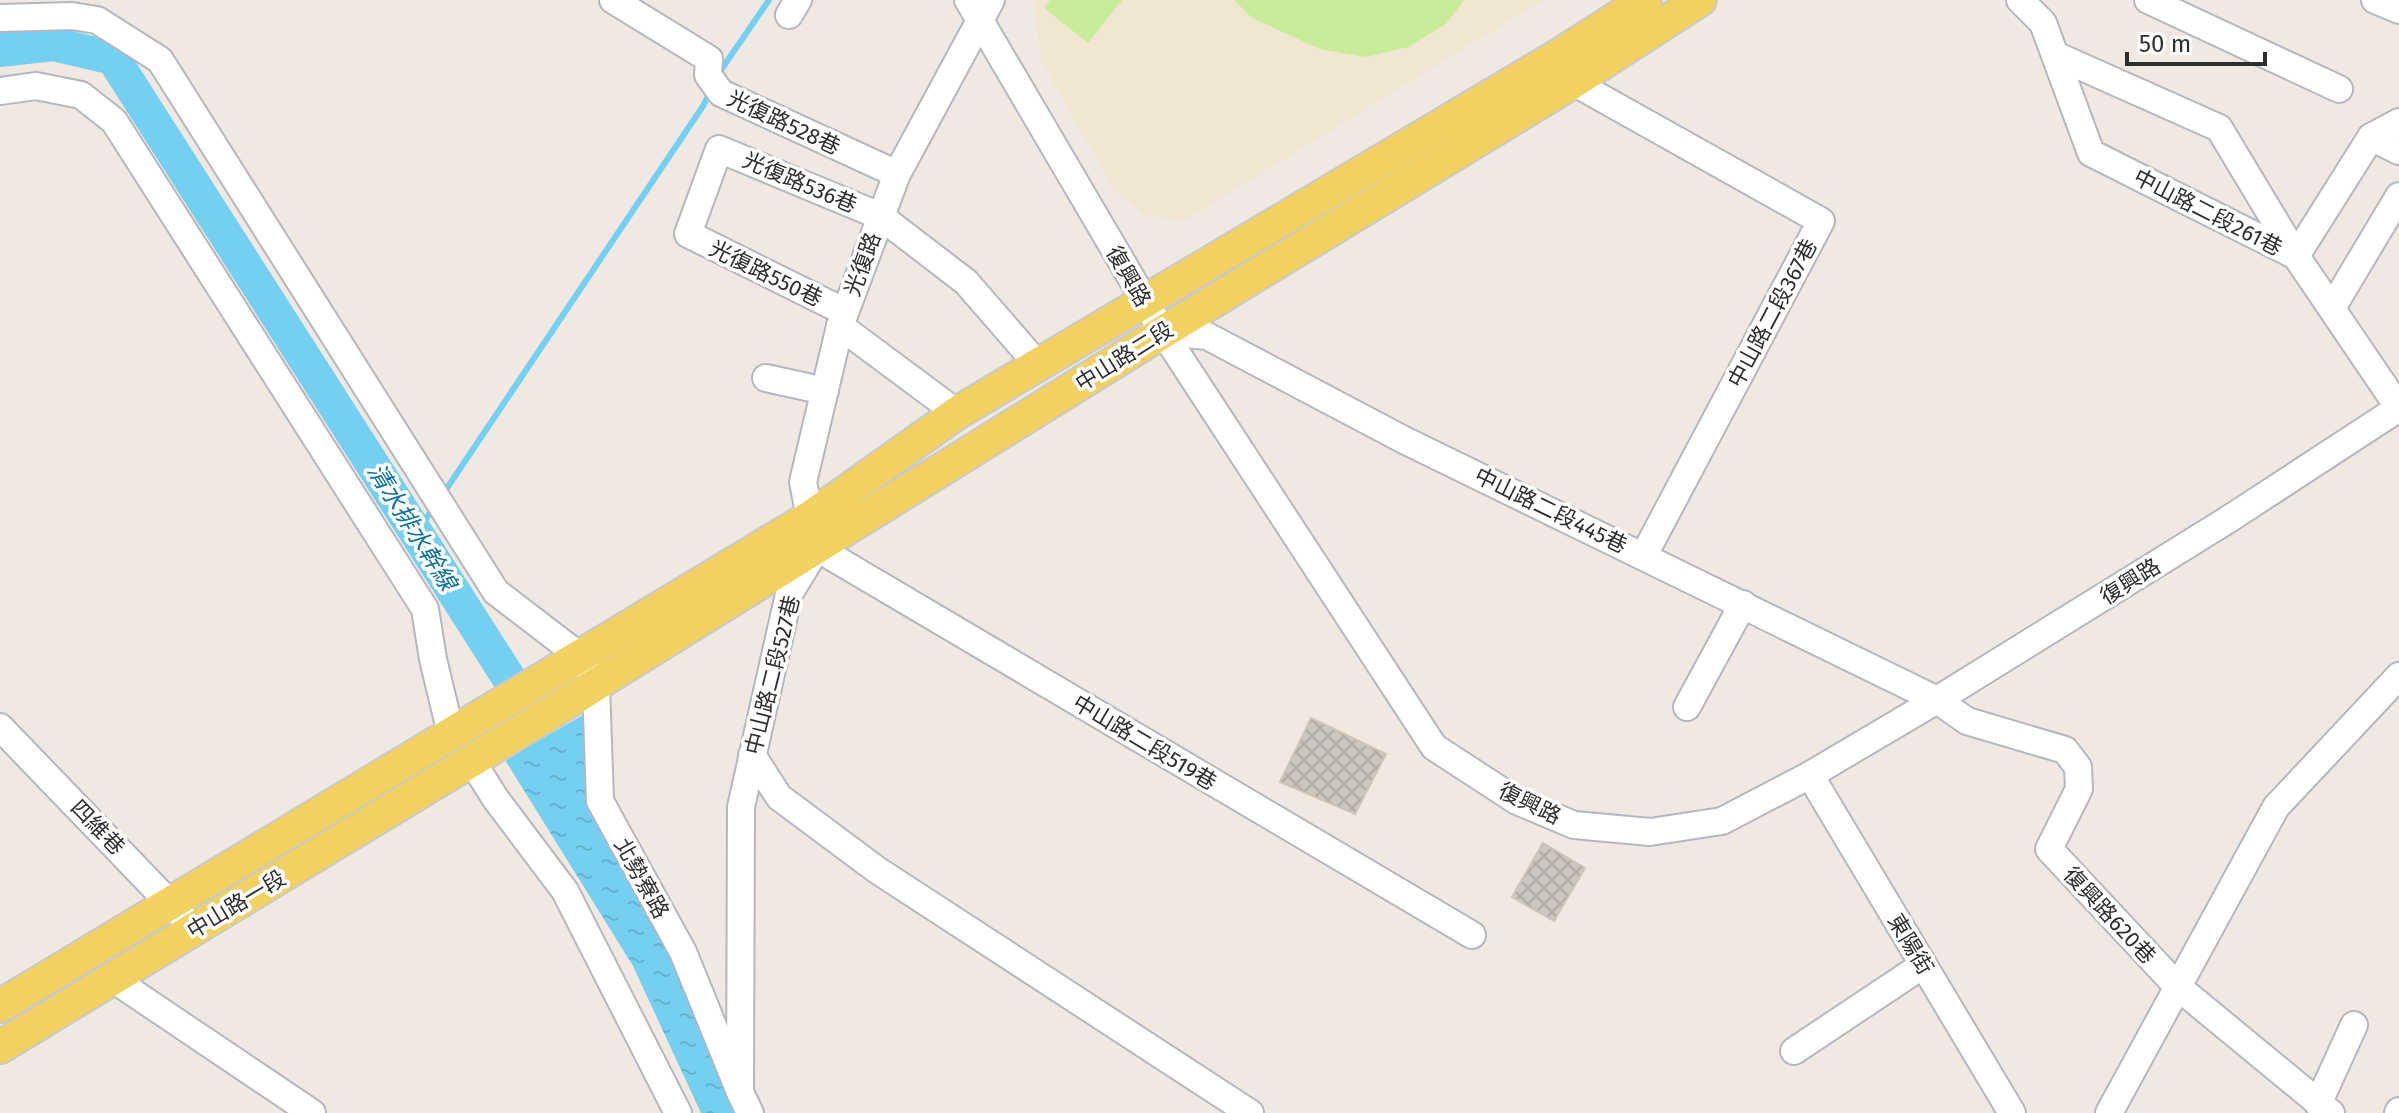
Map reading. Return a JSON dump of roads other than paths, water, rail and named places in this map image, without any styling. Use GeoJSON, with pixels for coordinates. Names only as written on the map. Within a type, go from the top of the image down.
{"type":"FeatureCollection","features":[{"type":"Feature","properties":{"kind":"main road","name":"中山路二段"},"geometry":{"type":"LineString","coordinates":[[550,713],[589,671],[813,533],[1163,332],[1567,68],[1645,0]]}},
{"type":"Feature","properties":{"kind":"main road","name":"中山路二段"},"geometry":{"type":"LineString","coordinates":[[813,533],[957,413],[1144,302],[1567,68],[1700,0]]}},
{"type":"Feature","properties":{"kind":"main road","name":"中山路二段"},"geometry":{"type":"LineString","coordinates":[[538,684],[589,671]]}},
{"type":"Feature","properties":{"kind":"main road","name":"中山路一段"},"geometry":{"type":"LineString","coordinates":[[0,1006],[538,684]]}},
{"type":"Feature","properties":{"kind":"main road","name":"中山路一段"},"geometry":{"type":"LineString","coordinates":[[0,1047],[550,713]]}},
{"type":"Feature","properties":{"kind":"street","name":"光復路528巷"},"geometry":{"type":"LineString","coordinates":[[613,0],[709,59],[708,75],[721,93],[897,174]]}},
{"type":"Feature","properties":{"kind":"street","name":"中山路二段261巷"},"geometry":{"type":"LineString","coordinates":[[2020,0],[2043,23],[2091,153],[2296,256]]}},
{"type":"Feature","properties":{"kind":"street"},"geometry":{"type":"LineString","coordinates":[[2148,0],[2339,89]]}},
{"type":"Feature","properties":{"kind":"street"},"geometry":{"type":"LineString","coordinates":[[2375,0],[2399,10]]}},
{"type":"Feature","properties":{"kind":"street","name":"光復路"},"geometry":{"type":"LineString","coordinates":[[813,533],[803,482],[842,319],[897,174],[980,7]]}},
{"type":"Feature","properties":{"kind":"street","name":"復興路"},"geometry":{"type":"LineString","coordinates":[[980,7],[1144,302],[1434,747],[1517,801],[1574,825],[1650,832],[1722,821],[1810,775],[1937,700],[2216,528],[2399,408]]}},
{"type":"Feature","properties":{"kind":"street"},"geometry":{"type":"LineString","coordinates":[[0,18],[72,16],[97,20],[160,60],[496,592],[589,671]]}},
{"type":"Feature","properties":{"kind":"street","name":"中山路二段261巷"},"geometry":{"type":"LineString","coordinates":[[2055,55],[2219,128],[2296,256]]}},
{"type":"Feature","properties":{"kind":"street","name":"中山路二段367巷"},"geometry":{"type":"LineString","coordinates":[[1567,68],[1821,221],[1644,555]]}},
{"type":"Feature","properties":{"kind":"street"},"geometry":{"type":"LineString","coordinates":[[0,91],[36,86],[81,95],[114,121],[425,609],[451,734]]}},
{"type":"Feature","properties":{"kind":"street"},"geometry":{"type":"LineString","coordinates":[[2399,122],[2371,137],[2296,256],[2399,408]]}},
{"type":"Feature","properties":{"kind":"street"},"geometry":{"type":"LineString","coordinates":[[2371,137],[2399,151]]}},
{"type":"Feature","properties":{"kind":"street","name":"光復路536巷"},"geometry":{"type":"LineString","coordinates":[[688,234],[719,149],[880,216],[966,282],[1038,365]]}},
{"type":"Feature","properties":{"kind":"street"},"geometry":{"type":"LineString","coordinates":[[2332,308],[2399,196]]}},
{"type":"Feature","properties":{"kind":"street","name":"光復路550巷"},"geometry":{"type":"LineString","coordinates":[[688,234],[842,319],[957,413]]}},
{"type":"Feature","properties":{"kind":"street","name":"中山路二段445巷"},"geometry":{"type":"LineString","coordinates":[[1163,332],[1207,336],[1404,440],[1937,700]]}},
{"type":"Feature","properties":{"kind":"street"},"geometry":{"type":"LineString","coordinates":[[766,378],[825,391]]}},
{"type":"Feature","properties":{"kind":"street","name":"中山路二段527巷"},"geometry":{"type":"LineString","coordinates":[[745,1102],[741,807],[789,594],[813,533]]}},
{"type":"Feature","properties":{"kind":"street","name":"中山路二段519巷"},"geometry":{"type":"LineString","coordinates":[[813,533],[1472,935]]}},
{"type":"Feature","properties":{"kind":"street"},"geometry":{"type":"LineString","coordinates":[[1687,707],[1743,604]]}},
{"type":"Feature","properties":{"kind":"street","name":"北勢寮路"},"geometry":{"type":"LineString","coordinates":[[589,671],[600,801],[683,952],[745,1102]]}},
{"type":"Feature","properties":{"kind":"street"},"geometry":{"type":"LineString","coordinates":[[2109,1113],[2276,807],[2399,676]]}},
{"type":"Feature","properties":{"kind":"street","name":"復興路620巷"},"geometry":{"type":"LineString","coordinates":[[1937,700],[1967,721],[2065,750],[2078,767],[2079,789],[2049,849],[2178,987]]}},
{"type":"Feature","properties":{"kind":"street","name":"四維巷"},"geometry":{"type":"LineString","coordinates":[[0,727],[171,902],[194,930]]}},
{"type":"Feature","properties":{"kind":"street"},"geometry":{"type":"LineString","coordinates":[[752,755],[779,797],[877,870],[1219,1105],[1250,1113]]}},
{"type":"Feature","properties":{"kind":"street"},"geometry":{"type":"LineString","coordinates":[[472,761],[495,798],[565,891],[678,1113]]}},
{"type":"Feature","properties":{"kind":"street","name":"東陽街"},"geometry":{"type":"LineString","coordinates":[[1810,775],[2012,1113]]}},
{"type":"Feature","properties":{"kind":"street"},"geometry":{"type":"LineString","coordinates":[[1794,1051],[1923,965]]}},
{"type":"Feature","properties":{"kind":"street"},"geometry":{"type":"LineString","coordinates":[[113,979],[312,1113]]}},
{"type":"Feature","properties":{"kind":"street"},"geometry":{"type":"LineString","coordinates":[[2178,987],[2325,1108],[2354,1025]]}},
{"type":"Feature","properties":{"kind":"water"},"geometry":{"type":"Polygon","coordinates":[[[590,711],[603,796],[751,1113],[701,1113],[633,966],[505,760],[590,711]]]}},
{"type":"Feature","properties":{"kind":"waterway"},"geometry":{"type":"LineString","coordinates":[[719,73],[769,0]]}},
{"type":"Feature","properties":{"kind":"waterway"},"geometry":{"type":"LineString","coordinates":[[13,49],[15,24]]}},
{"type":"Feature","properties":{"kind":"waterway","name":"清水排水幹線"},"geometry":{"type":"LineString","coordinates":[[0,50],[53,44],[113,58],[535,719]]}},
{"type":"Feature","properties":{"kind":"waterway"},"geometry":{"type":"LineString","coordinates":[[443,494],[711,90]]}},
{"type":"Feature","properties":{"kind":"waterway"},"geometry":{"type":"LineString","coordinates":[[416,533],[434,507]]}}]}
